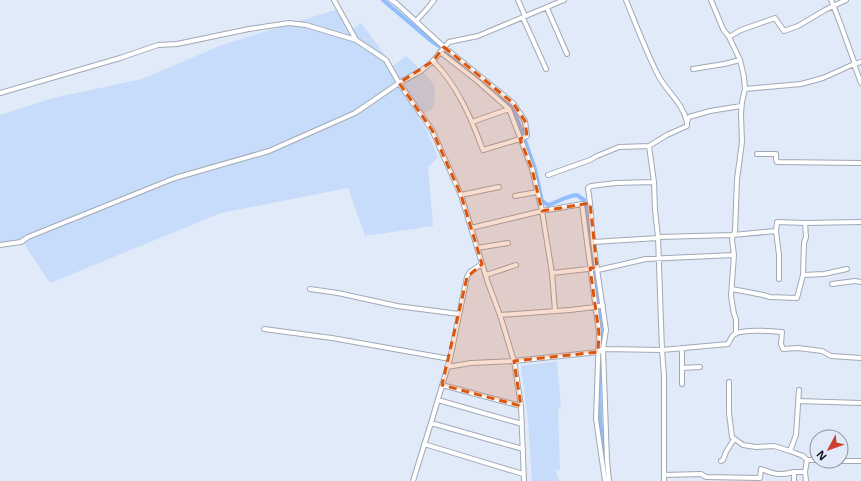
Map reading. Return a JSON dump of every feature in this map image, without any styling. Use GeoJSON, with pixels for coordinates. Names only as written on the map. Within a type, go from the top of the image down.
{"type":"FeatureCollection","features":[{"type":"Feature","properties":{"kind":"street"},"geometry":{"type":"LineString","coordinates":[[334,0],[356,40]]}},
{"type":"Feature","properties":{"kind":"street"},"geometry":{"type":"LineString","coordinates":[[391,0],[397,1],[444,47],[513,103],[525,121],[527,136],[483,150],[472,122],[452,84],[434,61]]}},
{"type":"Feature","properties":{"kind":"street"},"geometry":{"type":"LineString","coordinates":[[416,20],[434,0]]}},
{"type":"Feature","properties":{"kind":"street"},"geometry":{"type":"LineString","coordinates":[[518,0],[546,69]]}},
{"type":"Feature","properties":{"kind":"street"},"geometry":{"type":"LineString","coordinates":[[0,245],[21,242],[28,237],[175,178],[270,151],[356,113],[421,71],[434,61],[449,42],[478,36],[564,0]]}},
{"type":"Feature","properties":{"kind":"street"},"geometry":{"type":"LineString","coordinates":[[626,0],[659,76],[684,111],[687,122]]}},
{"type":"Feature","properties":{"kind":"street"},"geometry":{"type":"LineString","coordinates":[[711,0],[723,29],[729,37],[740,60],[745,89],[740,114],[742,142],[737,179],[735,232],[732,240],[734,255],[731,296],[736,319],[736,333]]}},
{"type":"Feature","properties":{"kind":"street"},"geometry":{"type":"LineString","coordinates":[[831,0],[840,21],[861,83]]}},
{"type":"Feature","properties":{"kind":"street"},"geometry":{"type":"LineString","coordinates":[[729,37],[741,30],[775,18],[784,31],[798,26],[825,10],[846,0]]}},
{"type":"Feature","properties":{"kind":"street"},"geometry":{"type":"LineString","coordinates":[[547,8],[567,54]]}},
{"type":"Feature","properties":{"kind":"street"},"geometry":{"type":"LineString","coordinates":[[0,93],[120,58],[158,45],[177,44],[209,36],[290,23],[306,25],[356,40],[386,60],[399,84],[432,130],[461,195],[514,361],[521,406],[524,481]]}},
{"type":"Feature","properties":{"kind":"street"},"geometry":{"type":"LineString","coordinates":[[440,52],[476,80],[508,109],[532,169],[542,212],[552,273],[555,311]]}},
{"type":"Feature","properties":{"kind":"street"},"geometry":{"type":"LineString","coordinates":[[693,68],[740,60]]}},
{"type":"Feature","properties":{"kind":"street"},"geometry":{"type":"LineString","coordinates":[[745,89],[801,84],[823,78],[861,62]]}},
{"type":"Feature","properties":{"kind":"street"},"geometry":{"type":"LineString","coordinates":[[548,175],[590,160],[619,147],[649,146],[667,135],[687,126],[687,122],[690,117],[710,110],[741,106]]}},
{"type":"Feature","properties":{"kind":"street"},"geometry":{"type":"LineString","coordinates":[[472,122],[508,109]]}},
{"type":"Feature","properties":{"kind":"street"},"geometry":{"type":"LineString","coordinates":[[649,146],[654,182],[658,238],[664,376],[664,481]]}},
{"type":"Feature","properties":{"kind":"street"},"geometry":{"type":"LineString","coordinates":[[757,154],[776,154],[777,162],[861,162]]}},
{"type":"Feature","properties":{"kind":"street"},"geometry":{"type":"LineString","coordinates":[[609,481],[603,349],[606,330],[593,242],[588,188],[591,186],[616,183],[654,182]]}},
{"type":"Feature","properties":{"kind":"street"},"geometry":{"type":"LineString","coordinates":[[461,195],[499,187]]}},
{"type":"Feature","properties":{"kind":"street"},"geometry":{"type":"LineString","coordinates":[[516,196],[537,192]]}},
{"type":"Feature","properties":{"kind":"street"},"geometry":{"type":"LineString","coordinates":[[471,228],[590,203]]}},
{"type":"Feature","properties":{"kind":"street"},"geometry":{"type":"LineString","coordinates":[[582,204],[599,333],[596,419],[605,481]]}},
{"type":"Feature","properties":{"kind":"street"},"geometry":{"type":"LineString","coordinates":[[779,280],[776,231],[777,222],[861,222]]}},
{"type":"Feature","properties":{"kind":"street"},"geometry":{"type":"LineString","coordinates":[[732,289],[770,297],[797,298],[803,275],[804,243],[806,237],[805,223]]}},
{"type":"Feature","properties":{"kind":"street"},"geometry":{"type":"LineString","coordinates":[[593,242],[733,235],[776,231]]}},
{"type":"Feature","properties":{"kind":"street"},"geometry":{"type":"LineString","coordinates":[[477,248],[508,244]]}},
{"type":"Feature","properties":{"kind":"street"},"geometry":{"type":"LineString","coordinates":[[552,273],[590,268],[598,269],[646,259],[734,255]]}},
{"type":"Feature","properties":{"kind":"street"},"geometry":{"type":"LineString","coordinates":[[413,481],[432,423],[450,359],[467,277],[470,272],[482,264]]}},
{"type":"Feature","properties":{"kind":"street"},"geometry":{"type":"LineString","coordinates":[[486,275],[516,265]]}},
{"type":"Feature","properties":{"kind":"street"},"geometry":{"type":"LineString","coordinates":[[803,275],[824,274],[846,270]]}},
{"type":"Feature","properties":{"kind":"street"},"geometry":{"type":"LineString","coordinates":[[832,284],[855,281],[861,282]]}},
{"type":"Feature","properties":{"kind":"street"},"geometry":{"type":"LineString","coordinates":[[310,289],[338,293],[397,306],[459,314]]}},
{"type":"Feature","properties":{"kind":"street"},"geometry":{"type":"LineString","coordinates":[[500,315],[595,308],[603,305]]}},
{"type":"Feature","properties":{"kind":"street"},"geometry":{"type":"LineString","coordinates":[[264,329],[332,338],[450,359]]}},
{"type":"Feature","properties":{"kind":"street"},"geometry":{"type":"LineString","coordinates":[[447,367],[471,363],[514,361],[598,352],[603,349],[662,350],[728,344],[736,333],[742,331],[782,332],[781,344],[783,349],[798,348],[822,351],[831,356],[861,358]]}},
{"type":"Feature","properties":{"kind":"street"},"geometry":{"type":"LineString","coordinates":[[682,348],[682,384]]}},
{"type":"Feature","properties":{"kind":"street"},"geometry":{"type":"LineString","coordinates":[[682,368],[700,367]]}},
{"type":"Feature","properties":{"kind":"street"},"geometry":{"type":"LineString","coordinates":[[729,382],[729,413],[732,438],[743,445],[756,447],[774,446],[803,456],[807,460],[805,472],[806,481]]}},
{"type":"Feature","properties":{"kind":"street"},"geometry":{"type":"LineString","coordinates":[[442,385],[521,406]]}},
{"type":"Feature","properties":{"kind":"street"},"geometry":{"type":"LineString","coordinates":[[790,451],[796,435],[799,390]]}},
{"type":"Feature","properties":{"kind":"street"},"geometry":{"type":"LineString","coordinates":[[438,400],[522,424]]}},
{"type":"Feature","properties":{"kind":"street"},"geometry":{"type":"LineString","coordinates":[[799,401],[861,403]]}},
{"type":"Feature","properties":{"kind":"street"},"geometry":{"type":"LineString","coordinates":[[432,423],[523,449]]}},
{"type":"Feature","properties":{"kind":"street"},"geometry":{"type":"LineString","coordinates":[[721,461],[723,460],[734,439]]}},
{"type":"Feature","properties":{"kind":"street"},"geometry":{"type":"LineString","coordinates":[[424,444],[523,474]]}},
{"type":"Feature","properties":{"kind":"street"},"geometry":{"type":"LineString","coordinates":[[849,462],[861,462]]}},
{"type":"Feature","properties":{"kind":"street"},"geometry":{"type":"LineString","coordinates":[[664,475],[700,474],[706,479],[760,478],[761,469],[774,474],[805,472]]}},
{"type":"Feature","properties":{"kind":"street"},"geometry":{"type":"LineString","coordinates":[[794,472],[794,481]]}},
{"type":"Feature","properties":{"kind":"highlighted area"},"geometry":{"type":"Polygon","coordinates":[[[444,47],[513,103],[525,121],[527,136],[520,139],[532,169],[542,211],[590,203],[597,268],[590,268],[599,333],[598,352],[514,361],[521,406],[442,385],[467,277],[482,264],[461,195],[432,130],[399,83],[433,61],[444,47]]]}},
{"type":"Feature","properties":{"kind":"shaded area"},"geometry":{"type":"Polygon","coordinates":[[[335,10],[352,29],[361,23],[393,66],[406,56],[435,86],[434,107],[418,118],[426,128],[438,158],[428,167],[433,226],[365,236],[348,188],[221,213],[50,283],[21,239],[0,243],[0,115],[53,98],[142,79],[222,45],[335,10]]]}},
{"type":"Feature","properties":{"kind":"shaded area"},"geometry":{"type":"Polygon","coordinates":[[[557,361],[561,408],[558,409],[560,470],[556,470],[559,481],[532,481],[528,421],[521,366],[557,361]]]}},
{"type":"Feature","properties":{"kind":"waterway"},"geometry":{"type":"LineString","coordinates":[[383,0],[430,40],[485,83]]}},
{"type":"Feature","properties":{"kind":"waterway"},"geometry":{"type":"LineString","coordinates":[[501,96],[512,107],[521,129],[535,169],[542,201],[548,205],[577,195],[584,200],[603,327],[600,350]]}},
{"type":"Feature","properties":{"kind":"waterway"},"geometry":{"type":"LineString","coordinates":[[599,373],[600,417],[605,470]]}}]}
